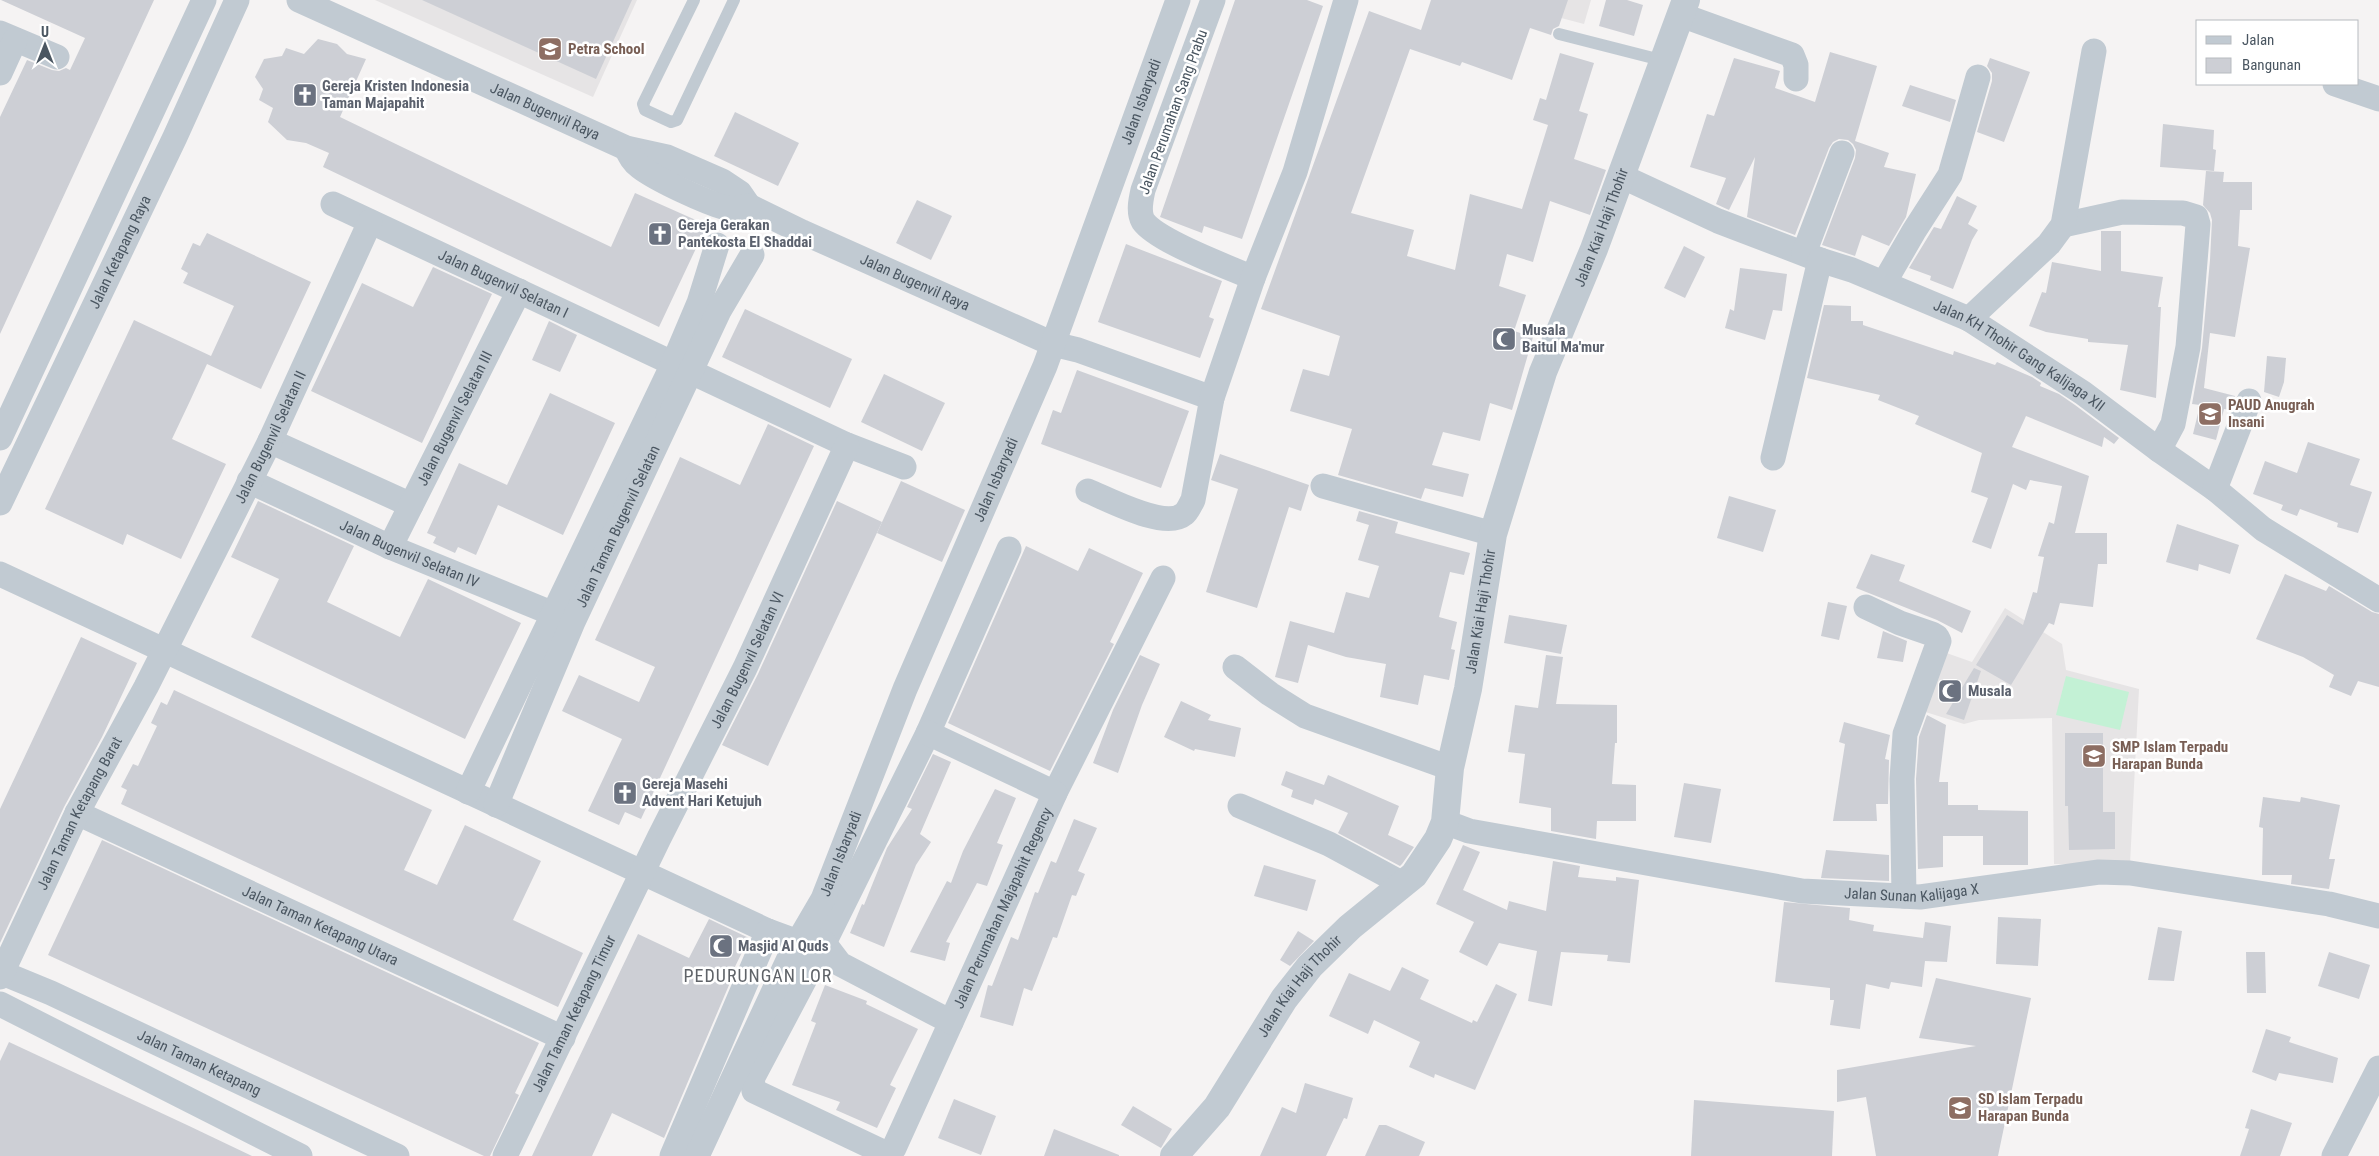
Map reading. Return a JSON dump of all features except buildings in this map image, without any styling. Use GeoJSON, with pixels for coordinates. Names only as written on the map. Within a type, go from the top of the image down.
{"type":"FeatureCollection","features":[{"type":"Feature","properties":{"kind":"street","name":"Jalan Ketapang Raya"},"geometry":{"type":"LineString","coordinates":[[0,438],[204,0]]}},
{"type":"Feature","properties":{"kind":"street","name":"Jalan Ketapang Raya"},"geometry":{"type":"LineString","coordinates":[[3,488],[171,146],[237,0]]}},
{"type":"Feature","properties":{"kind":"street","name":"Jalan Bugenvil Raya"},"geometry":{"type":"LineString","coordinates":[[299,0],[626,148],[632,160],[640,168],[684,190],[726,208],[734,209],[750,206],[802,232],[1053,344]]}},
{"type":"Feature","properties":{"kind":"street","name":"Jalan Isbaryadi"},"geometry":{"type":"LineString","coordinates":[[806,947],[905,689],[1004,464],[1053,344],[1178,0]]}},
{"type":"Feature","properties":{"kind":"street","name":"Jalan Perumahan Sang Prabu"},"geometry":{"type":"LineString","coordinates":[[1214,0],[1143,190],[1140,209],[1142,220],[1157,232],[1172,241],[1253,278]]}},
{"type":"Feature","properties":{"kind":"street"},"geometry":{"type":"LineString","coordinates":[[1088,491],[1161,519],[1178,517],[1185,513],[1193,500],[1212,398],[1253,278],[1294,172],[1344,1]]}},
{"type":"Feature","properties":{"kind":"street"},"geometry":{"type":"LineString","coordinates":[[1684,7],[1792,55],[1796,65],[1796,79]]}},
{"type":"Feature","properties":{"kind":"street","name":"Jalan Kiai Haji Thohir"},"geometry":{"type":"LineString","coordinates":[[1174,1156],[1217,1107],[1284,999],[1310,966],[1350,927],[1414,875],[1429,853],[1445,822],[1450,768],[1468,689],[1493,534],[1544,372],[1665,61],[1684,7]]}},
{"type":"Feature","properties":{"kind":"street"},"geometry":{"type":"LineString","coordinates":[[0,73],[8,36],[57,57]]}},
{"type":"Feature","properties":{"kind":"street"},"geometry":{"type":"LineString","coordinates":[[1969,319],[2049,244],[2063,224],[2094,51]]}},
{"type":"Feature","properties":{"kind":"street"},"geometry":{"type":"LineString","coordinates":[[1884,283],[1914,231],[1950,175],[1978,77]]}},
{"type":"Feature","properties":{"kind":"street"},"geometry":{"type":"LineString","coordinates":[[2338,85],[2379,98]]}},
{"type":"Feature","properties":{"kind":"street"},"geometry":{"type":"LineString","coordinates":[[1773,458],[1812,257],[1842,153]]}},
{"type":"Feature","properties":{"kind":"street","name":"Jalan KH Thohir Gang Kalijaga XII"},"geometry":{"type":"LineString","coordinates":[[1620,176],[1718,221],[1884,283],[1969,319],[2083,392],[2158,450],[2214,489],[2263,529],[2379,600]]}},
{"type":"Feature","properties":{"kind":"street","name":"Jalan Bugenvil Selatan I"},"geometry":{"type":"LineString","coordinates":[[333,204],[683,367]]}},
{"type":"Feature","properties":{"kind":"street"},"geometry":{"type":"LineString","coordinates":[[2063,224],[2122,212],[2183,213],[2196,217],[2198,224],[2188,347],[2173,424],[2158,450]]}},
{"type":"Feature","properties":{"kind":"street","name":"Jalan Bugenvil Selatan II"},"geometry":{"type":"LineString","coordinates":[[163,650],[270,441],[370,222]]}},
{"type":"Feature","properties":{"kind":"street","name":"Jalan Taman Bugenvil Selatan"},"geometry":{"type":"LineString","coordinates":[[683,367],[699,303],[717,244]]}},
{"type":"Feature","properties":{"kind":"street","name":"Jalan Taman Bugenvil Selatan"},"geometry":{"type":"LineString","coordinates":[[468,792],[562,618],[683,367],[720,311],[752,255]]}},
{"type":"Feature","properties":{"kind":"street","name":"Jalan Bugenvil Selatan III"},"geometry":{"type":"LineString","coordinates":[[390,547],[519,290]]}},
{"type":"Feature","properties":{"kind":"street"},"geometry":{"type":"LineString","coordinates":[[1053,344],[1078,350],[1212,398]]}},
{"type":"Feature","properties":{"kind":"street"},"geometry":{"type":"LineString","coordinates":[[683,367],[847,445],[904,467]]}},
{"type":"Feature","properties":{"kind":"street"},"geometry":{"type":"LineString","coordinates":[[2214,489],[2249,401]]}},
{"type":"Feature","properties":{"kind":"street"},"geometry":{"type":"LineString","coordinates":[[270,441],[411,505]]}},
{"type":"Feature","properties":{"kind":"street","name":"Jalan Bugenvil Selatan VI"},"geometry":{"type":"LineString","coordinates":[[643,873],[745,668],[847,445]]}},
{"type":"Feature","properties":{"kind":"street","name":"Jalan Bugenvil Selatan IV"},"geometry":{"type":"LineString","coordinates":[[249,481],[390,547],[562,618]]}},
{"type":"Feature","properties":{"kind":"street"},"geometry":{"type":"LineString","coordinates":[[1323,486],[1493,534]]}},
{"type":"Feature","properties":{"kind":"street","name":"Jalan Perumahan Majapahit Regency"},"geometry":{"type":"LineString","coordinates":[[1009,549],[928,733],[806,947],[752,1079],[752,1089],[883,1152],[889,1152],[894,1148],[1055,793],[1163,578]]}},
{"type":"Feature","properties":{"kind":"street"},"geometry":{"type":"LineString","coordinates":[[0,574],[806,947],[697,1156]]}},
{"type":"Feature","properties":{"kind":"street"},"geometry":{"type":"LineString","coordinates":[[1866,607],[1900,623],[1932,634],[1939,641],[1905,734],[1902,779],[1904,896]]}},
{"type":"Feature","properties":{"kind":"street","name":"Jalan Taman Bugenvil Selatan"},"geometry":{"type":"LineString","coordinates":[[496,805],[562,618]]}},
{"type":"Feature","properties":{"kind":"street","name":"Jalan Taman Ketapang Barat"},"geometry":{"type":"LineString","coordinates":[[1,974],[77,813],[146,687],[163,650]]}},
{"type":"Feature","properties":{"kind":"street"},"geometry":{"type":"LineString","coordinates":[[1235,667],[1270,694],[1305,716],[1450,768]]}},
{"type":"Feature","properties":{"kind":"street","name":"Jalan Perumahan Majapahit Regency"},"geometry":{"type":"LineString","coordinates":[[928,733],[1055,793]]}},
{"type":"Feature","properties":{"kind":"street"},"geometry":{"type":"LineString","coordinates":[[1240,806],[1329,844],[1403,884]]}},
{"type":"Feature","properties":{"kind":"street","name":"Jalan Taman Ketapang Utara"},"geometry":{"type":"LineString","coordinates":[[77,813],[563,1038]]}},
{"type":"Feature","properties":{"kind":"street","name":"Jalan Sunan Kalijaga X"},"geometry":{"type":"LineString","coordinates":[[1445,822],[1469,831],[1802,891],[1920,897],[2098,872],[2130,873],[2329,904],[2379,916]]}},
{"type":"Feature","properties":{"kind":"street","name":"Jalan Taman Ketapang Timur"},"geometry":{"type":"LineString","coordinates":[[505,1156],[643,873]]}},
{"type":"Feature","properties":{"kind":"street"},"geometry":{"type":"LineString","coordinates":[[672,1156],[768,931]]}},
{"type":"Feature","properties":{"kind":"street","name":"Jalan Perumahan Majapahit Regency"},"geometry":{"type":"LineString","coordinates":[[806,947],[951,1022]]}},
{"type":"Feature","properties":{"kind":"street","name":"Jalan Taman Ketapang"},"geometry":{"type":"LineString","coordinates":[[1,974],[397,1156]]}},
{"type":"Feature","properties":{"kind":"street"},"geometry":{"type":"LineString","coordinates":[[0,1004],[300,1156]]}},
{"type":"Feature","properties":{"kind":"street"},"geometry":{"type":"LineString","coordinates":[[2334,1156],[2379,1068]]}},
{"type":"Feature","properties":{"kind":"street"},"geometry":{"type":"LineString","coordinates":[[208,1109],[224,1075]]}},
{"type":"Feature","properties":{"kind":"street"},"geometry":{"type":"LineString","coordinates":[[253,1132],[269,1096]]}},
{"type":"Feature","properties":{"kind":"lane"},"geometry":{"type":"LineString","coordinates":[[694,0],[643,104],[645,110],[671,122],[677,120],[734,0]]}},
{"type":"Feature","properties":{"kind":"lane"},"geometry":{"type":"LineString","coordinates":[[1559,34],[1665,61]]}},
{"type":"Feature","properties":{"kind":"shaded area","name":"Petra School"},"geometry":{"type":"Polygon","coordinates":[[[375,0],[637,0],[593,97],[375,0]]]}},
{"type":"Feature","properties":{"kind":"shaded area"},"geometry":{"type":"Polygon","coordinates":[[[1492,0],[1591,0],[1584,24],[1492,0]]]}},
{"type":"Feature","properties":{"kind":"shaded area","name":"SMP Islam Terpadu Harapan Bunda"},"geometry":{"type":"Polygon","coordinates":[[[2005,608],[2062,644],[2066,670],[2139,689],[2130,864],[2054,864],[2052,718],[1979,720],[1964,724],[1919,710],[1938,650],[1972,662],[2005,608]]]}},
{"type":"Feature","properties":{"kind":"green space"},"geometry":{"type":"Polygon","coordinates":[[[2066,676],[2129,692],[2120,730],[2056,715],[2066,676]]]}},
{"type":"Feature","properties":{"kind":"place","name":"Petra School"},"geometry":{"type":"Point","coordinates":[550,49]}},
{"type":"Feature","properties":{"kind":"place","name":"Gereja Kristen Indonesia Taman Majapahit"},"geometry":{"type":"Point","coordinates":[305,95]}},
{"type":"Feature","properties":{"kind":"place","name":"Gereja Gerakan Pantekosta El Shaddai"},"geometry":{"type":"Point","coordinates":[660,234]}},
{"type":"Feature","properties":{"kind":"place","name":"Musala Baitul Ma'mur"},"geometry":{"type":"Point","coordinates":[1504,339]}},
{"type":"Feature","properties":{"kind":"place","name":"PAUD Anugrah Insani"},"geometry":{"type":"Point","coordinates":[2210,414]}},
{"type":"Feature","properties":{"kind":"place","name":"Musala"},"geometry":{"type":"Point","coordinates":[1950,691]}},
{"type":"Feature","properties":{"kind":"place","name":"SMP Islam Terpadu Harapan Bunda"},"geometry":{"type":"Point","coordinates":[2094,756]}},
{"type":"Feature","properties":{"kind":"place","name":"Gereja Masehi Advent Hari Ketujuh"},"geometry":{"type":"Point","coordinates":[625,793]}},
{"type":"Feature","properties":{"kind":"place","name":"Masjid Al Quds"},"geometry":{"type":"Point","coordinates":[721,946]}},
{"type":"Feature","properties":{"kind":"place","name":"SD Islam Terpadu Harapan Bunda"},"geometry":{"type":"Point","coordinates":[1960,1108]}},
{"type":"Feature","properties":{"kind":"district","name":"PEDURUNGAN LOR"},"geometry":{"type":"Point","coordinates":[758,976]}}]}
